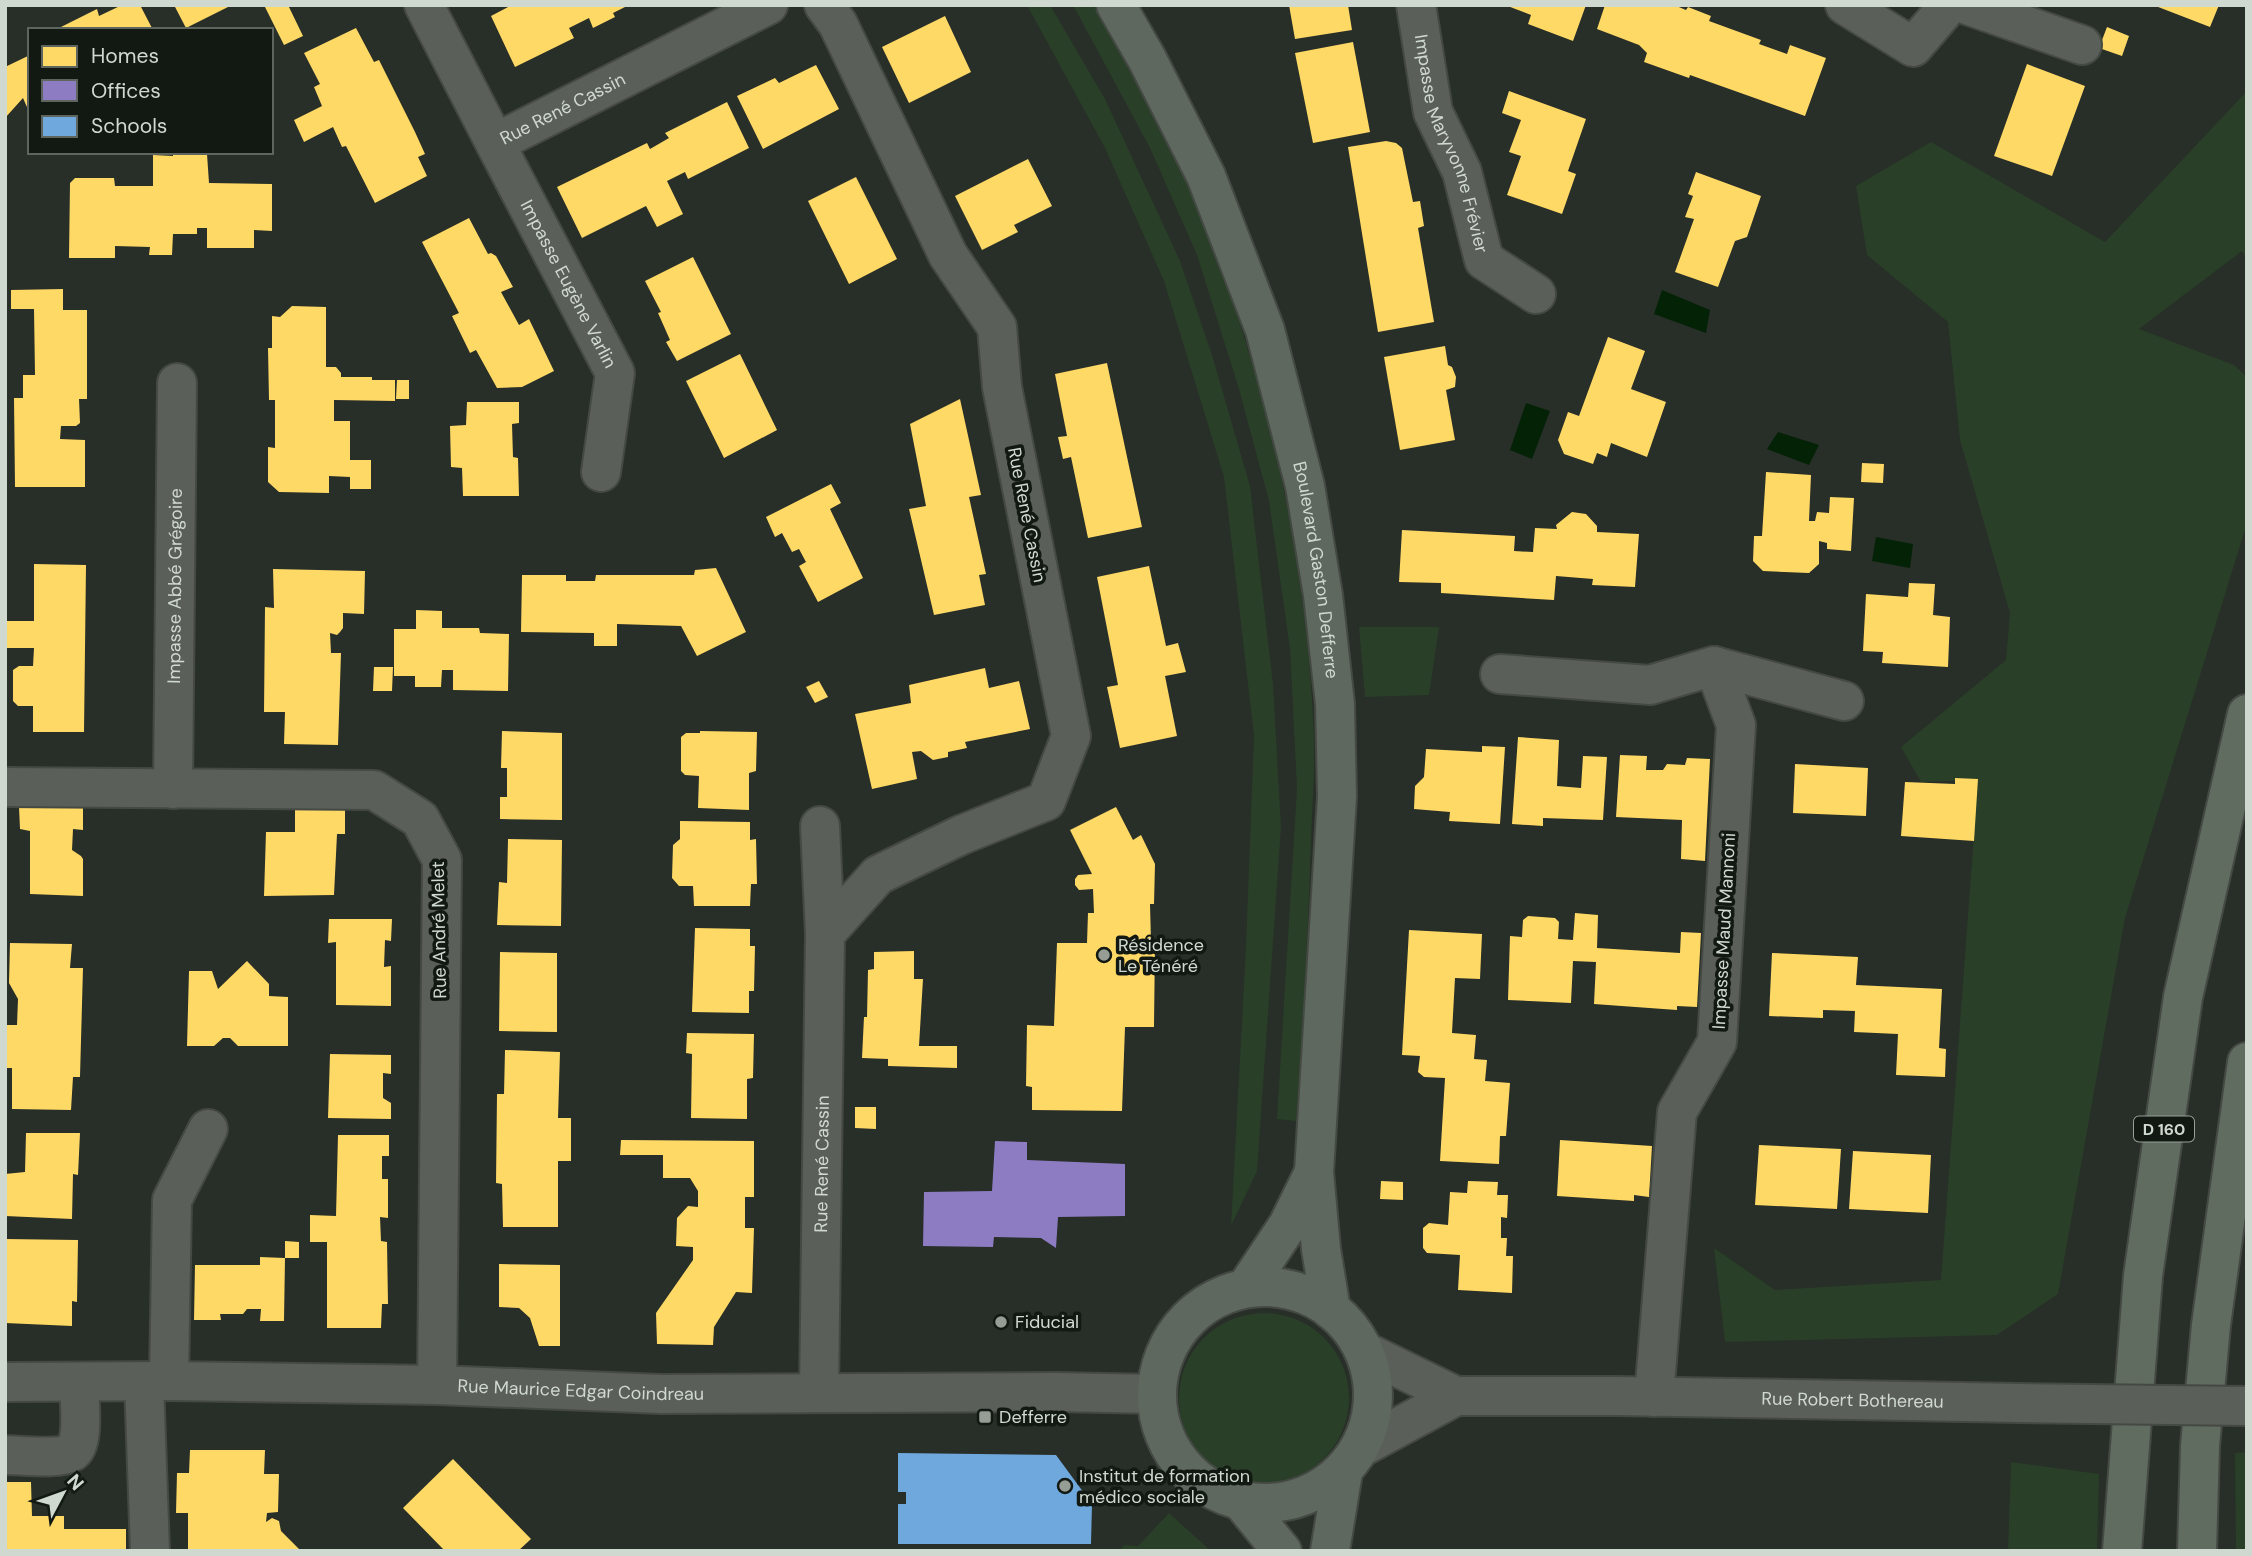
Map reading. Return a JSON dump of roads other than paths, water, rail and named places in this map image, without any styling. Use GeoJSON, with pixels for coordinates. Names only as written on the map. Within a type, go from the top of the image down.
{"type":"FeatureCollection","features":[{"type":"Feature","properties":{"kind":"highway","name":"D 160"},"geometry":{"type":"LineString","coordinates":[[2122,1551],[2143,1276],[2183,998],[2247,714]]}},
{"type":"Feature","properties":{"kind":"highway"},"geometry":{"type":"LineString","coordinates":[[2197,1551],[2200,1446],[2211,1325],[2247,1062]]}},
{"type":"Feature","properties":{"kind":"main road","name":"Boulevard Gaston Defferre"},"geometry":{"type":"LineString","coordinates":[[1116,5],[1147,59],[1206,176],[1265,330],[1305,486],[1323,594],[1335,704],[1337,797],[1314,1172],[1321,1249],[1331,1310]]}},
{"type":"Feature","properties":{"kind":"main road","name":"Boulevard Gaston Defferre"},"geometry":{"type":"LineString","coordinates":[[1246,1288],[1288,1225],[1314,1172]]}},
{"type":"Feature","properties":{"kind":"main road"},"geometry":{"type":"LineString","coordinates":[[1330,1551],[1352,1460],[1371,1417],[1373,1383],[1364,1351],[1350,1328],[1331,1310],[1311,1297],[1288,1289],[1246,1288],[1216,1298],[1191,1315],[1173,1338],[1161,1365],[1156,1394],[1162,1431],[1181,1463],[1208,1488],[1242,1502],[1269,1504],[1296,1500],[1321,1488],[1352,1460]]}},
{"type":"Feature","properties":{"kind":"main road"},"geometry":{"type":"LineString","coordinates":[[1242,1502],[1282,1551]]}},
{"type":"Feature","properties":{"kind":"street","name":"Rue René Cassin"},"geometry":{"type":"LineString","coordinates":[[424,5],[495,143],[768,5]]}},
{"type":"Feature","properties":{"kind":"street","name":"Rue René Cassin"},"geometry":{"type":"LineString","coordinates":[[824,5],[838,24],[947,255],[997,327],[1002,387],[1071,736],[1046,801],[961,835],[878,875],[825,934]]}},
{"type":"Feature","properties":{"kind":"street","name":"Impasse Maryvonne Frévier"},"geometry":{"type":"LineString","coordinates":[[1416,5],[1433,111],[1462,172],[1485,260],[1536,294]]}},
{"type":"Feature","properties":{"kind":"street"},"geometry":{"type":"LineString","coordinates":[[1845,5],[1913,47],[1949,5]]}},
{"type":"Feature","properties":{"kind":"street"},"geometry":{"type":"LineString","coordinates":[[1967,5],[2081,45]]}},
{"type":"Feature","properties":{"kind":"street","name":"Impasse Eugène Varlin"},"geometry":{"type":"LineString","coordinates":[[495,143],[615,373],[601,472]]}},
{"type":"Feature","properties":{"kind":"street","name":"Impasse Abbé Grégoire"},"geometry":{"type":"LineString","coordinates":[[173,789],[177,383]]}},
{"type":"Feature","properties":{"kind":"street"},"geometry":{"type":"LineString","coordinates":[[1500,674],[1650,685],[1714,666],[1844,701]]}},
{"type":"Feature","properties":{"kind":"street","name":"Impasse Maud Mannoni"},"geometry":{"type":"LineString","coordinates":[[1654,1397],[1677,1112],[1717,1042],[1736,725],[1714,666]]}},
{"type":"Feature","properties":{"kind":"street","name":"Rue André Melet"},"geometry":{"type":"LineString","coordinates":[[5,786],[374,790],[420,819],[442,860],[437,1385]]}},
{"type":"Feature","properties":{"kind":"street","name":"Rue René Cassin"},"geometry":{"type":"LineString","coordinates":[[819,1393],[825,934],[820,827]]}},
{"type":"Feature","properties":{"kind":"street"},"geometry":{"type":"LineString","coordinates":[[150,1551],[156,1382],[172,1200],[208,1129]]}},
{"type":"Feature","properties":{"kind":"street","name":"Rue Robert Bothereau"},"geometry":{"type":"LineString","coordinates":[[1364,1351],[1456,1396],[2247,1406]]}},
{"type":"Feature","properties":{"kind":"street","name":"Rue Maurice Edgar Coindreau"},"geometry":{"type":"LineString","coordinates":[[5,1382],[437,1385],[661,1394],[1156,1394]]}},
{"type":"Feature","properties":{"kind":"street"},"geometry":{"type":"LineString","coordinates":[[5,1455],[70,1454],[80,1439],[79,1382]]}},
{"type":"Feature","properties":{"kind":"street","name":"Rue Robert Bothereau"},"geometry":{"type":"LineString","coordinates":[[1352,1460],[1456,1396]]}},
{"type":"Feature","properties":{"kind":"place","name":"Résidence Le Ténéré"},"geometry":{"type":"Point","coordinates":[1104,955]}},
{"type":"Feature","properties":{"kind":"place","name":"Fiducial"},"geometry":{"type":"Point","coordinates":[1001,1322]}},
{"type":"Feature","properties":{"kind":"place","name":"Defferre"},"geometry":{"type":"Point","coordinates":[985,1417]}},
{"type":"Feature","properties":{"kind":"place","name":"Institut de formation médico sociale"},"geometry":{"type":"Point","coordinates":[1065,1486]}}]}
